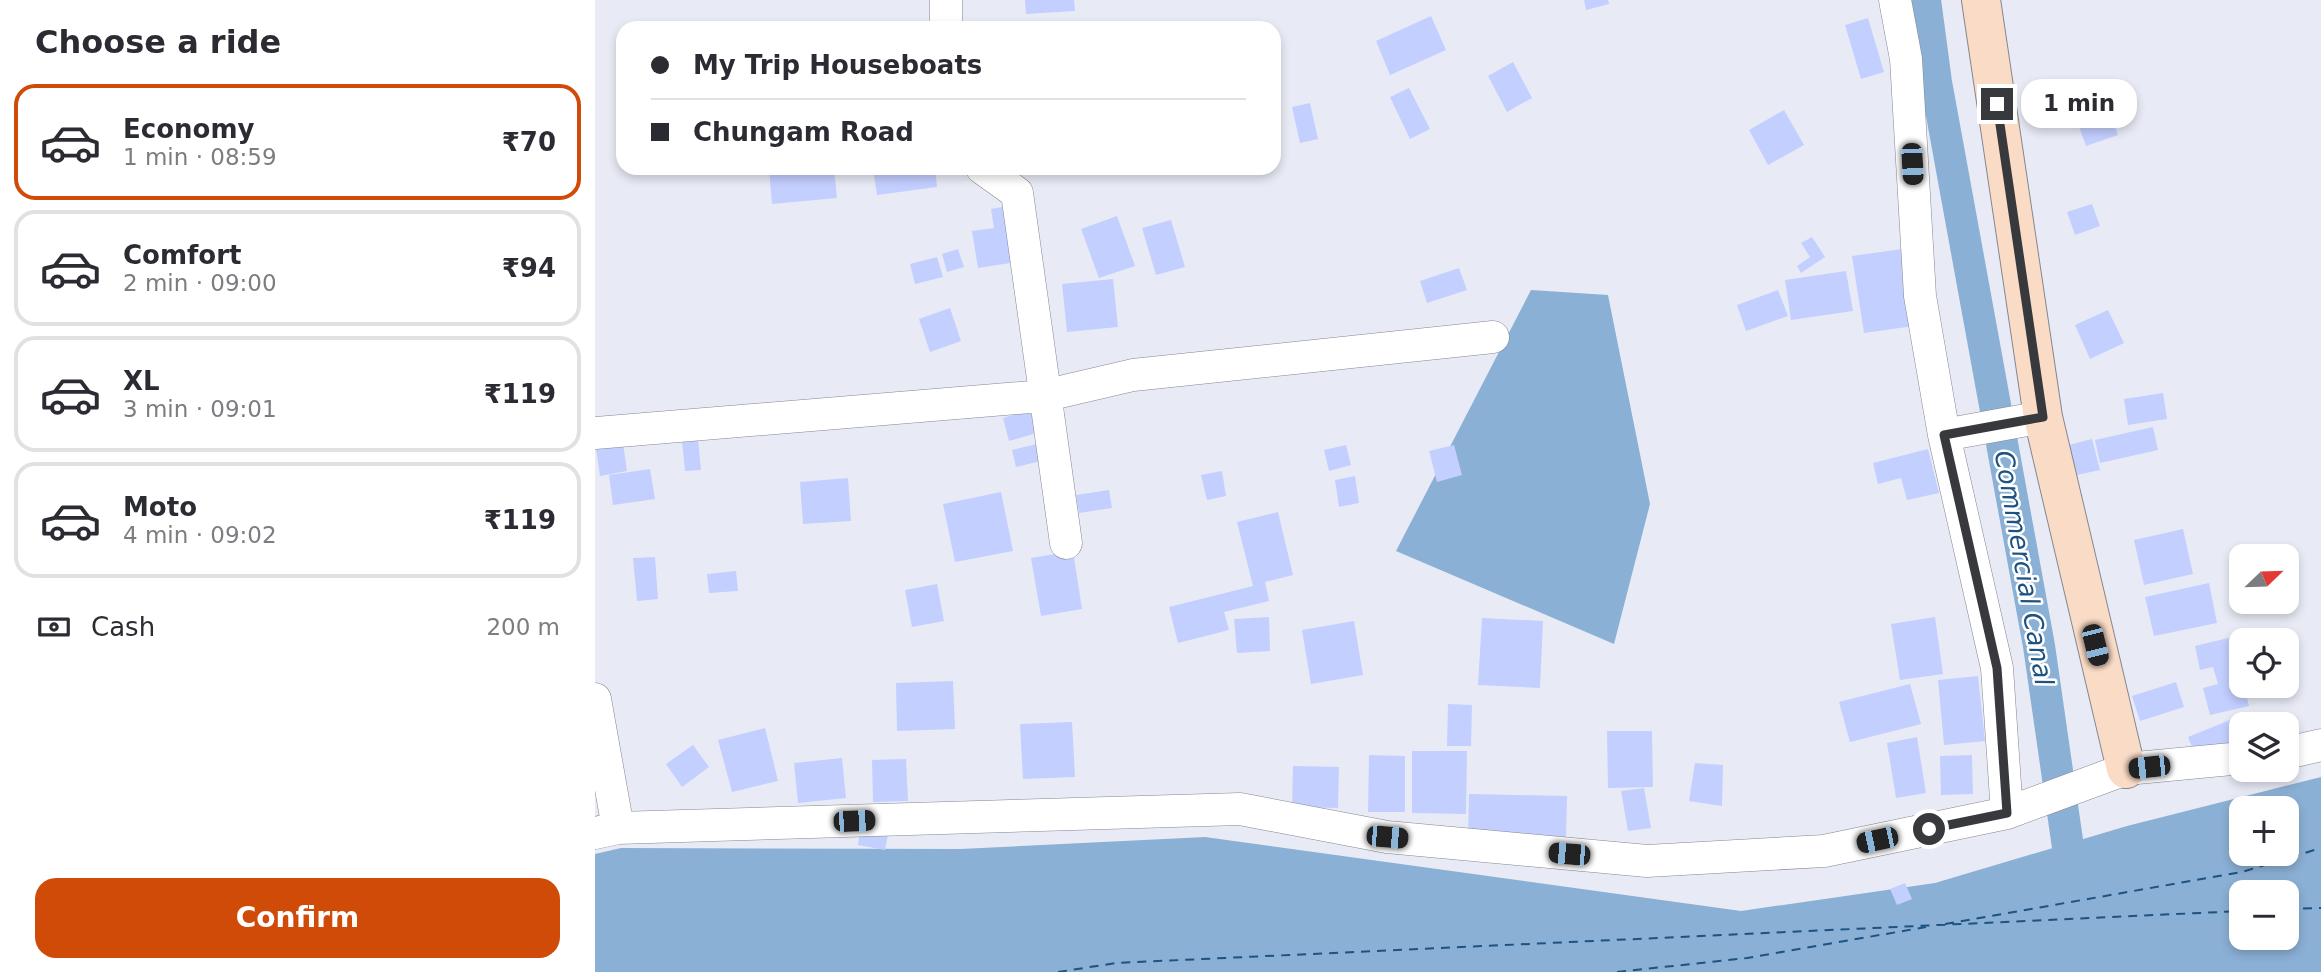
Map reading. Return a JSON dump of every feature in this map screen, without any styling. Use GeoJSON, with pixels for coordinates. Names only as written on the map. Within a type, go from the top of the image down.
{"type":"FeatureCollection","features":[{"type":"Feature","properties":{"kind":"main road"},"geometry":{"type":"LineString","coordinates":[[1981,0],[2043,417],[2114,774]]}},
{"type":"Feature","properties":{"kind":"street"},"geometry":{"type":"LineString","coordinates":[[946,0],[946,21]]}},
{"type":"Feature","properties":{"kind":"street"},"geometry":{"type":"LineString","coordinates":[[1895,0],[1906,59],[1920,296],[1944,435],[1997,668],[2012,811]]}},
{"type":"Feature","properties":{"kind":"street"},"geometry":{"type":"LineString","coordinates":[[992,175],[1017,193],[1043,396],[1066,544]]}},
{"type":"Feature","properties":{"kind":"street"},"geometry":{"type":"LineString","coordinates":[[595,433],[1043,396],[1133,375],[1493,337]]}},
{"type":"Feature","properties":{"kind":"street"},"geometry":{"type":"LineString","coordinates":[[1944,435],[2043,417]]}},
{"type":"Feature","properties":{"kind":"street"},"geometry":{"type":"LineString","coordinates":[[595,699],[606,831],[1240,809],[1387,837],[1647,861],[1824,851],[2012,811],[2114,774],[2229,760]]}},
{"type":"Feature","properties":{"kind":"street"},"geometry":{"type":"LineString","coordinates":[[2299,750],[2321,745]]}},
{"type":"Feature","properties":{"kind":"water"},"geometry":{"type":"Polygon","coordinates":[[[1531,290],[1608,295],[1650,504],[1614,644],[1396,551],[1531,290]]]}},
{"type":"Feature","properties":{"kind":"water"},"geometry":{"type":"Polygon","coordinates":[[[2321,777],[2321,972],[595,972],[595,854],[621,848],[960,849],[1205,837],[1741,911],[1935,883],[2127,826],[2229,800],[2229,866],[2299,866],[2299,796],[2246,796],[2321,777]]]}},
{"type":"Feature","properties":{"kind":"building"},"geometry":{"type":"Polygon","coordinates":[[[1025,0],[1074,0],[1075,11],[1026,14],[1025,0]]]}},
{"type":"Feature","properties":{"kind":"building"},"geometry":{"type":"Polygon","coordinates":[[[1584,0],[1608,0],[1609,4],[1586,10],[1584,0]]]}},
{"type":"Feature","properties":{"kind":"building"},"geometry":{"type":"Polygon","coordinates":[[[1431,16],[1446,50],[1390,75],[1376,41],[1431,16]]]}},
{"type":"Feature","properties":{"kind":"building"},"geometry":{"type":"Polygon","coordinates":[[[1868,18],[1884,72],[1861,79],[1845,25],[1868,18]]]}},
{"type":"Feature","properties":{"kind":"building"},"geometry":{"type":"Polygon","coordinates":[[[1513,62],[1532,98],[1507,112],[1488,76],[1513,62]]]}},
{"type":"Feature","properties":{"kind":"building"},"geometry":{"type":"Polygon","coordinates":[[[1409,88],[1430,129],[1410,139],[1390,97],[1409,88]]]}},
{"type":"Feature","properties":{"kind":"building"},"geometry":{"type":"Polygon","coordinates":[[[2103,94],[2118,135],[2086,146],[2071,105],[2103,94]]]}},
{"type":"Feature","properties":{"kind":"building"},"geometry":{"type":"Polygon","coordinates":[[[1310,103],[1318,139],[1300,143],[1292,107],[1310,103]]]}},
{"type":"Feature","properties":{"kind":"building"},"geometry":{"type":"Polygon","coordinates":[[[1784,110],[1804,145],[1768,165],[1749,130],[1784,110]]]}},
{"type":"Feature","properties":{"kind":"building"},"geometry":{"type":"Polygon","coordinates":[[[770,175],[835,175],[837,198],[772,204],[770,175]]]}},
{"type":"Feature","properties":{"kind":"building"},"geometry":{"type":"Polygon","coordinates":[[[874,175],[936,175],[937,187],[877,195],[874,175]]]}},
{"type":"Feature","properties":{"kind":"building"},"geometry":{"type":"Polygon","coordinates":[[[2092,204],[2100,226],[2075,235],[2067,212],[2092,204]]]}},
{"type":"Feature","properties":{"kind":"building"},"geometry":{"type":"Polygon","coordinates":[[[1008,206],[1017,262],[978,268],[972,231],[994,228],[991,209],[1008,206]]]}},
{"type":"Feature","properties":{"kind":"building"},"geometry":{"type":"Polygon","coordinates":[[[1117,216],[1135,266],[1099,278],[1081,229],[1117,216]]]}},
{"type":"Feature","properties":{"kind":"building"},"geometry":{"type":"Polygon","coordinates":[[[1171,220],[1185,267],[1156,275],[1142,228],[1171,220]]]}},
{"type":"Feature","properties":{"kind":"building"},"geometry":{"type":"Polygon","coordinates":[[[1812,237],[1825,257],[1801,273],[1797,266],[1810,257],[1801,243],[1812,237]]]}},
{"type":"Feature","properties":{"kind":"building"},"geometry":{"type":"Polygon","coordinates":[[[1909,248],[1921,325],[1864,333],[1852,256],[1909,248]]]}},
{"type":"Feature","properties":{"kind":"building"},"geometry":{"type":"Polygon","coordinates":[[[958,249],[964,267],[947,272],[942,254],[958,249]]]}},
{"type":"Feature","properties":{"kind":"building"},"geometry":{"type":"Polygon","coordinates":[[[937,257],[943,277],[915,284],[910,264],[937,257]]]}},
{"type":"Feature","properties":{"kind":"building"},"geometry":{"type":"Polygon","coordinates":[[[1459,268],[1467,290],[1427,303],[1420,281],[1459,268]]]}},
{"type":"Feature","properties":{"kind":"building"},"geometry":{"type":"Polygon","coordinates":[[[1846,271],[1853,311],[1791,320],[1785,280],[1846,271]]]}},
{"type":"Feature","properties":{"kind":"building"},"geometry":{"type":"Polygon","coordinates":[[[1113,279],[1118,327],[1067,332],[1062,284],[1113,279]]]}},
{"type":"Feature","properties":{"kind":"building"},"geometry":{"type":"Polygon","coordinates":[[[1778,290],[1788,316],[1746,331],[1737,305],[1778,290]]]}},
{"type":"Feature","properties":{"kind":"building"},"geometry":{"type":"Polygon","coordinates":[[[950,308],[961,341],[930,352],[919,319],[950,308]]]}},
{"type":"Feature","properties":{"kind":"building"},"geometry":{"type":"Polygon","coordinates":[[[2108,310],[2124,343],[2090,359],[2075,325],[2108,310]]]}},
{"type":"Feature","properties":{"kind":"building"},"geometry":{"type":"Polygon","coordinates":[[[2163,393],[2167,419],[2128,425],[2124,399],[2163,393]]]}},
{"type":"Feature","properties":{"kind":"building"},"geometry":{"type":"Polygon","coordinates":[[[1030,410],[1037,433],[1009,441],[1003,418],[1030,410]]]}},
{"type":"Feature","properties":{"kind":"building"},"geometry":{"type":"Polygon","coordinates":[[[2153,427],[2158,450],[2100,463],[2095,440],[2153,427]]]}},
{"type":"Feature","properties":{"kind":"building"},"geometry":{"type":"Polygon","coordinates":[[[622,437],[627,471],[600,476],[595,442],[622,437]]]}},
{"type":"Feature","properties":{"kind":"building"},"geometry":{"type":"Polygon","coordinates":[[[698,439],[701,470],[685,471],[682,441],[698,439]]]}},
{"type":"Feature","properties":{"kind":"building"},"geometry":{"type":"Polygon","coordinates":[[[2092,439],[2100,470],[2072,476],[2065,446],[2092,439]]]}},
{"type":"Feature","properties":{"kind":"building"},"geometry":{"type":"Polygon","coordinates":[[[1041,443],[1045,460],[1016,467],[1012,450],[1041,443]]]}},
{"type":"Feature","properties":{"kind":"building"},"geometry":{"type":"Polygon","coordinates":[[[1346,445],[1351,465],[1329,471],[1324,450],[1346,445]]]}},
{"type":"Feature","properties":{"kind":"building"},"geometry":{"type":"Polygon","coordinates":[[[1454,445],[1462,475],[1437,482],[1429,451],[1454,445]]]}},
{"type":"Feature","properties":{"kind":"building"},"geometry":{"type":"Polygon","coordinates":[[[1928,449],[1939,493],[1907,500],[1901,478],[1878,484],[1873,463],[1928,449]]]}},
{"type":"Feature","properties":{"kind":"building"},"geometry":{"type":"Polygon","coordinates":[[[650,469],[655,499],[613,505],[609,475],[650,469]]]}},
{"type":"Feature","properties":{"kind":"building"},"geometry":{"type":"Polygon","coordinates":[[[1222,471],[1226,496],[1207,500],[1201,475],[1222,471]]]}},
{"type":"Feature","properties":{"kind":"building"},"geometry":{"type":"Polygon","coordinates":[[[1355,476],[1359,503],[1339,507],[1335,480],[1355,476]]]}},
{"type":"Feature","properties":{"kind":"building"},"geometry":{"type":"Polygon","coordinates":[[[848,478],[851,521],[803,524],[800,482],[848,478]]]}},
{"type":"Feature","properties":{"kind":"building"},"geometry":{"type":"Polygon","coordinates":[[[1109,490],[1112,508],[1079,513],[1076,495],[1109,490]]]}},
{"type":"Feature","properties":{"kind":"building"},"geometry":{"type":"Polygon","coordinates":[[[1001,492],[1013,551],[955,562],[943,504],[1001,492]]]}},
{"type":"Feature","properties":{"kind":"building"},"geometry":{"type":"Polygon","coordinates":[[[1278,512],[1293,575],[1265,582],[1269,601],[1224,612],[1229,630],[1178,643],[1169,607],[1253,586],[1237,522],[1278,512]]]}},
{"type":"Feature","properties":{"kind":"building"},"geometry":{"type":"Polygon","coordinates":[[[2183,529],[2193,574],[2144,585],[2134,540],[2183,529]]]}},
{"type":"Feature","properties":{"kind":"building"},"geometry":{"type":"Polygon","coordinates":[[[1073,551],[1082,609],[1041,616],[1031,558],[1073,551]]]}},
{"type":"Feature","properties":{"kind":"building"},"geometry":{"type":"Polygon","coordinates":[[[655,557],[658,599],[637,601],[633,558],[655,557]]]}},
{"type":"Feature","properties":{"kind":"building"},"geometry":{"type":"Polygon","coordinates":[[[736,571],[738,591],[709,593],[707,574],[736,571]]]}},
{"type":"Feature","properties":{"kind":"building"},"geometry":{"type":"Polygon","coordinates":[[[2209,583],[2217,623],[2154,636],[2145,597],[2209,583]]]}},
{"type":"Feature","properties":{"kind":"building"},"geometry":{"type":"Polygon","coordinates":[[[937,584],[944,621],[912,627],[905,590],[937,584]]]}},
{"type":"Feature","properties":{"kind":"building"},"geometry":{"type":"Polygon","coordinates":[[[1269,617],[1270,651],[1237,653],[1234,619],[1269,617]]]}},
{"type":"Feature","properties":{"kind":"building"},"geometry":{"type":"Polygon","coordinates":[[[1935,617],[1943,674],[1900,680],[1891,624],[1935,617]]]}},
{"type":"Feature","properties":{"kind":"building"},"geometry":{"type":"Polygon","coordinates":[[[1482,618],[1543,621],[1540,688],[1478,685],[1482,618]]]}},
{"type":"Feature","properties":{"kind":"building"},"geometry":{"type":"Polygon","coordinates":[[[1354,621],[1363,675],[1311,684],[1302,630],[1354,621]]]}},
{"type":"Feature","properties":{"kind":"building"},"geometry":{"type":"Polygon","coordinates":[[[2229,638],[2229,698],[2247,698],[2249,706],[2210,715],[2203,688],[2218,684],[2213,667],[2200,670],[2195,646],[2229,638]]]}},
{"type":"Feature","properties":{"kind":"building"},"geometry":{"type":"Polygon","coordinates":[[[1978,676],[1985,741],[1944,745],[1938,680],[1978,676]]]}},
{"type":"Feature","properties":{"kind":"building"},"geometry":{"type":"Polygon","coordinates":[[[953,681],[955,729],[897,731],[896,683],[953,681]]]}},
{"type":"Feature","properties":{"kind":"building"},"geometry":{"type":"Polygon","coordinates":[[[2176,682],[2184,707],[2140,721],[2132,696],[2176,682]]]}},
{"type":"Feature","properties":{"kind":"building"},"geometry":{"type":"Polygon","coordinates":[[[1910,684],[1921,724],[1850,742],[1839,702],[1910,684]]]}},
{"type":"Feature","properties":{"kind":"building"},"geometry":{"type":"Polygon","coordinates":[[[1448,704],[1472,705],[1471,746],[1447,746],[1448,704]]]}},
{"type":"Feature","properties":{"kind":"building"},"geometry":{"type":"Polygon","coordinates":[[[2229,720],[2229,744],[2196,757],[2188,737],[2229,720]]]}},
{"type":"Feature","properties":{"kind":"building"},"geometry":{"type":"Polygon","coordinates":[[[1072,722],[1075,777],[1023,779],[1020,724],[1072,722]]]}},
{"type":"Feature","properties":{"kind":"building"},"geometry":{"type":"Polygon","coordinates":[[[765,728],[778,781],[732,792],[718,740],[765,728]]]}},
{"type":"Feature","properties":{"kind":"building"},"geometry":{"type":"Polygon","coordinates":[[[1607,731],[1652,731],[1653,787],[1608,788],[1607,731]]]}},
{"type":"Feature","properties":{"kind":"building"},"geometry":{"type":"Polygon","coordinates":[[[1917,737],[1926,793],[1896,798],[1887,743],[1917,737]]]}},
{"type":"Feature","properties":{"kind":"building"},"geometry":{"type":"Polygon","coordinates":[[[693,745],[709,767],[682,787],[666,764],[693,745]]]}},
{"type":"Feature","properties":{"kind":"building"},"geometry":{"type":"Polygon","coordinates":[[[1412,751],[1467,751],[1466,814],[1412,813],[1412,751]]]}},
{"type":"Feature","properties":{"kind":"building"},"geometry":{"type":"Polygon","coordinates":[[[1369,755],[1405,756],[1405,812],[1368,812],[1369,755]]]}},
{"type":"Feature","properties":{"kind":"building"},"geometry":{"type":"Polygon","coordinates":[[[1972,755],[1973,794],[1941,795],[1940,756],[1972,755]]]}},
{"type":"Feature","properties":{"kind":"building"},"geometry":{"type":"Polygon","coordinates":[[[842,758],[846,798],[798,803],[794,763],[842,758]]]}},
{"type":"Feature","properties":{"kind":"building"},"geometry":{"type":"Polygon","coordinates":[[[906,759],[908,801],[873,802],[872,760],[906,759]]]}},
{"type":"Feature","properties":{"kind":"building"},"geometry":{"type":"Polygon","coordinates":[[[1695,763],[1723,765],[1722,806],[1689,801],[1695,763]]]}},
{"type":"Feature","properties":{"kind":"building"},"geometry":{"type":"Polygon","coordinates":[[[1293,766],[1339,767],[1338,808],[1292,807],[1293,766]]]}},
{"type":"Feature","properties":{"kind":"building"},"geometry":{"type":"Polygon","coordinates":[[[1644,788],[1651,828],[1628,831],[1621,791],[1644,788]]]}},
{"type":"Feature","properties":{"kind":"building"},"geometry":{"type":"Polygon","coordinates":[[[1469,794],[1567,796],[1566,838],[1468,836],[1469,794]]]}},
{"type":"Feature","properties":{"kind":"building"},"geometry":{"type":"Polygon","coordinates":[[[860,831],[888,835],[885,850],[858,845],[860,831]]]}},
{"type":"Feature","properties":{"kind":"building"},"geometry":{"type":"Polygon","coordinates":[[[1905,883],[1912,899],[1897,905],[1890,889],[1905,883]]]}},
{"type":"Feature","properties":{"kind":"waterway","name":"Commercial Canal"},"geometry":{"type":"LineString","coordinates":[[1925,0],[1936,82],[2039,646],[2086,972]]}},
{"type":"Feature","properties":{"kind":"ferry route"},"geometry":{"type":"LineString","coordinates":[[1945,924],[2242,872],[2321,848]]}},
{"type":"Feature","properties":{"kind":"ferry route"},"geometry":{"type":"LineString","coordinates":[[2299,909],[2321,908]]}},
{"type":"Feature","properties":{"kind":"ferry route"},"geometry":{"type":"LineString","coordinates":[[1058,972],[1116,963],[2229,912]]}},
{"type":"Feature","properties":{"kind":"ferry route"},"geometry":{"type":"LineString","coordinates":[[1617,972],[1747,958],[1926,927]]}},
{"type":"Feature","properties":{"kind":"route"},"geometry":{"type":"LineString","coordinates":[[1929,829],[2007,813],[1997,668],[1944,435],[2043,417],[1997,104]]}}]}
